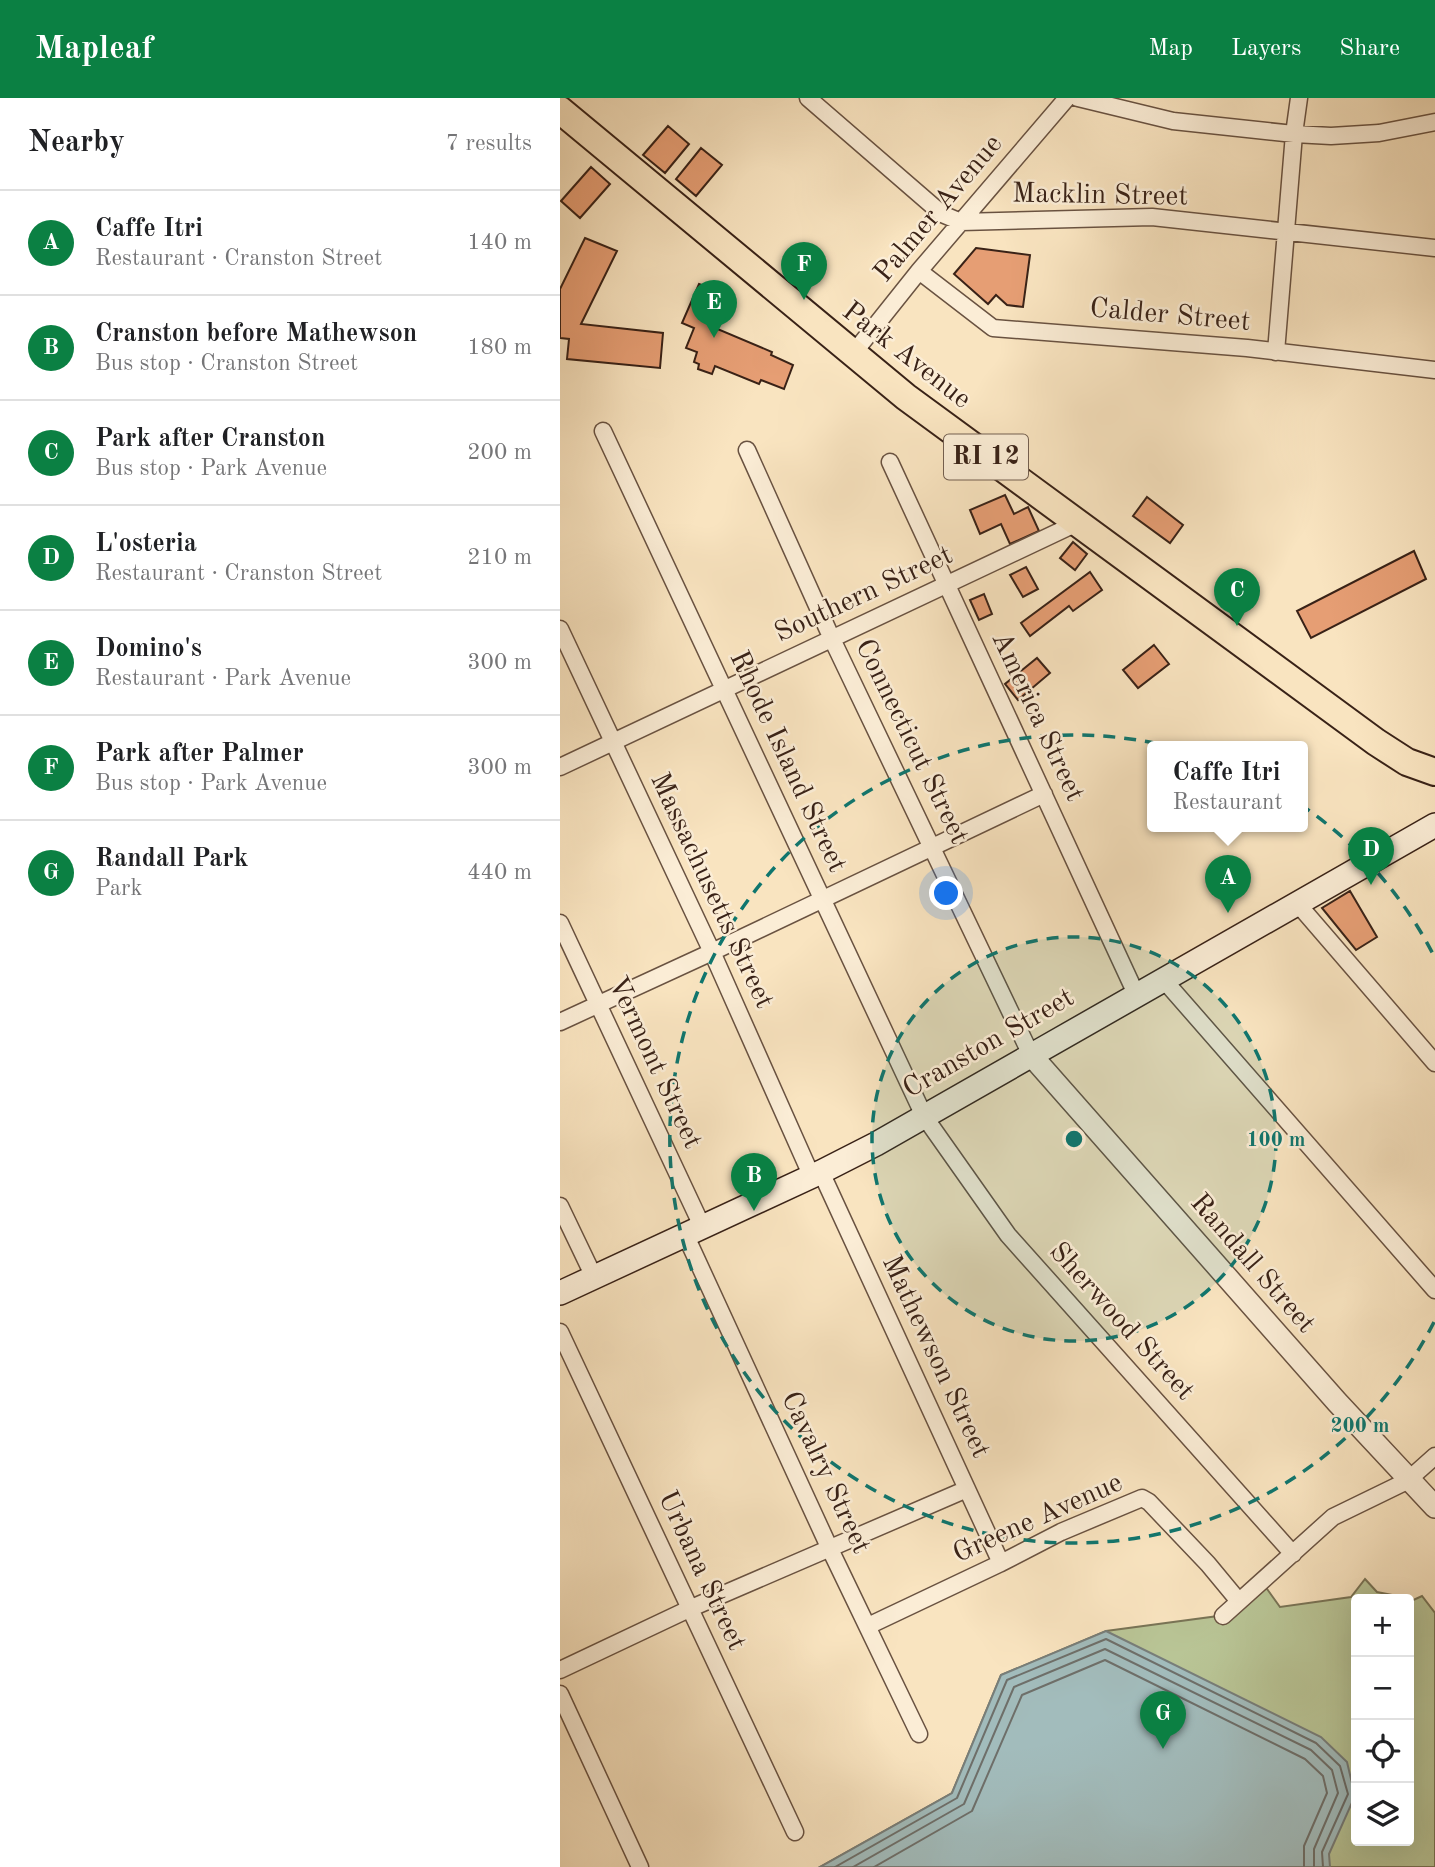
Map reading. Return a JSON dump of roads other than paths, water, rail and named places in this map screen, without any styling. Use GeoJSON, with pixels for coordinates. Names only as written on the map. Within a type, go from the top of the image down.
{"type":"FeatureCollection","features":[{"type":"Feature","properties":{"kind":"main road","name":"Park Avenue"},"geometry":{"type":"LineString","coordinates":[[560,110],[852,355],[951,432],[1383,747],[1407,762],[1435,772]]}},
{"type":"Feature","properties":{"kind":"main road","name":"Cranston Street"},"geometry":{"type":"LineString","coordinates":[[560,1293],[817,1175],[1435,825]]}},
{"type":"Feature","properties":{"kind":"street"},"geometry":{"type":"LineString","coordinates":[[807,98],[942,214],[961,222]]}},
{"type":"Feature","properties":{"kind":"street","name":"Palmer Avenue"},"geometry":{"type":"LineString","coordinates":[[852,355],[919,271],[1067,98]]}},
{"type":"Feature","properties":{"kind":"street"},"geometry":{"type":"LineString","coordinates":[[1078,98],[1173,121],[1294,134],[1331,136],[1379,133],[1435,122]]}},
{"type":"Feature","properties":{"kind":"street"},"geometry":{"type":"LineString","coordinates":[[1276,352],[1299,98]]}},
{"type":"Feature","properties":{"kind":"street","name":"Macklin Street"},"geometry":{"type":"LineString","coordinates":[[961,222],[1152,217],[1435,248]]}},
{"type":"Feature","properties":{"kind":"street","name":"Calder Street"},"geometry":{"type":"LineString","coordinates":[[919,271],[993,328],[1276,352],[1435,370]]}},
{"type":"Feature","properties":{"kind":"street","name":"Rhode Island Street"},"geometry":{"type":"LineString","coordinates":[[603,431],[924,1115]]}},
{"type":"Feature","properties":{"kind":"street","name":"Connecticut Street"},"geometry":{"type":"LineString","coordinates":[[747,450],[832,639],[1031,1055]]}},
{"type":"Feature","properties":{"kind":"street","name":"America Street"},"geometry":{"type":"LineString","coordinates":[[890,461],[1136,994]]}},
{"type":"Feature","properties":{"kind":"street","name":"Southern Street"},"geometry":{"type":"LineString","coordinates":[[560,767],[1077,523]]}},
{"type":"Feature","properties":{"kind":"street","name":"Massachusetts Street"},"geometry":{"type":"LineString","coordinates":[[560,629],[817,1175]]}},
{"type":"Feature","properties":{"kind":"street"},"geometry":{"type":"LineString","coordinates":[[560,1022],[1044,794]]}},
{"type":"Feature","properties":{"kind":"street"},"geometry":{"type":"LineString","coordinates":[[1297,903],[1435,1063]]}},
{"type":"Feature","properties":{"kind":"street","name":"Vermont Street"},"geometry":{"type":"LineString","coordinates":[[560,923],[598,1004],[693,1230]]}},
{"type":"Feature","properties":{"kind":"street"},"geometry":{"type":"LineString","coordinates":[[1163,979],[1435,1290]]}},
{"type":"Feature","properties":{"kind":"street","name":"Randall Street"},"geometry":{"type":"LineString","coordinates":[[1031,1055],[1336,1402],[1435,1507]]}},
{"type":"Feature","properties":{"kind":"street","name":"Sherwood Street"},"geometry":{"type":"LineString","coordinates":[[924,1115],[1008,1235],[1293,1554]]}},
{"type":"Feature","properties":{"kind":"street","name":"Mathewson Street"},"geometry":{"type":"LineString","coordinates":[[817,1175],[1001,1563]]}},
{"type":"Feature","properties":{"kind":"street"},"geometry":{"type":"LineString","coordinates":[[560,1206],[594,1277]]}},
{"type":"Feature","properties":{"kind":"street","name":"Cavalry Street"},"geometry":{"type":"LineString","coordinates":[[693,1230],[830,1547],[919,1734]]}},
{"type":"Feature","properties":{"kind":"street","name":"Urbana Street"},"geometry":{"type":"LineString","coordinates":[[560,1332],[795,1832]]}},
{"type":"Feature","properties":{"kind":"street"},"geometry":{"type":"LineString","coordinates":[[1223,1616],[1332,1517],[1368,1502],[1410,1479],[1435,1456]]}},
{"type":"Feature","properties":{"kind":"street"},"geometry":{"type":"LineString","coordinates":[[560,1670],[689,1609],[967,1489]]}},
{"type":"Feature","properties":{"kind":"street","name":"Greene Avenue"},"geometry":{"type":"LineString","coordinates":[[868,1626],[1060,1532],[1142,1499],[1149,1502],[1208,1564],[1237,1599]]}},
{"type":"Feature","properties":{"kind":"street"},"geometry":{"type":"LineString","coordinates":[[560,1694],[640,1867]]}},
{"type":"Feature","properties":{"kind":"water"},"geometry":{"type":"Polygon","coordinates":[[[1106,1631],[1321,1737],[1347,1762],[1351,1779],[1351,1805],[1329,1854],[1330,1867],[820,1867],[952,1793],[1001,1675],[1106,1631]]]}},
{"type":"Feature","properties":{"kind":"place","name":"Park after Palmer"},"geometry":{"type":"Point","coordinates":[804,300]}},
{"type":"Feature","properties":{"kind":"place","name":"Domino's"},"geometry":{"type":"Point","coordinates":[714,338]}},
{"type":"Feature","properties":{"kind":"place","name":"Park after Cranston"},"geometry":{"type":"Point","coordinates":[1237,626]}},
{"type":"Feature","properties":{"kind":"place","name":"L'osteria"},"geometry":{"type":"Point","coordinates":[1371,885]}},
{"type":"Feature","properties":{"kind":"place","name":"Caffe Itri"},"geometry":{"type":"Point","coordinates":[1228,913]}},
{"type":"Feature","properties":{"kind":"place","name":"Cranston before Mathewson"},"geometry":{"type":"Point","coordinates":[754,1211]}},
{"type":"Feature","properties":{"kind":"place","name":"Randall Park"},"geometry":{"type":"Point","coordinates":[1163,1749]}}]}
